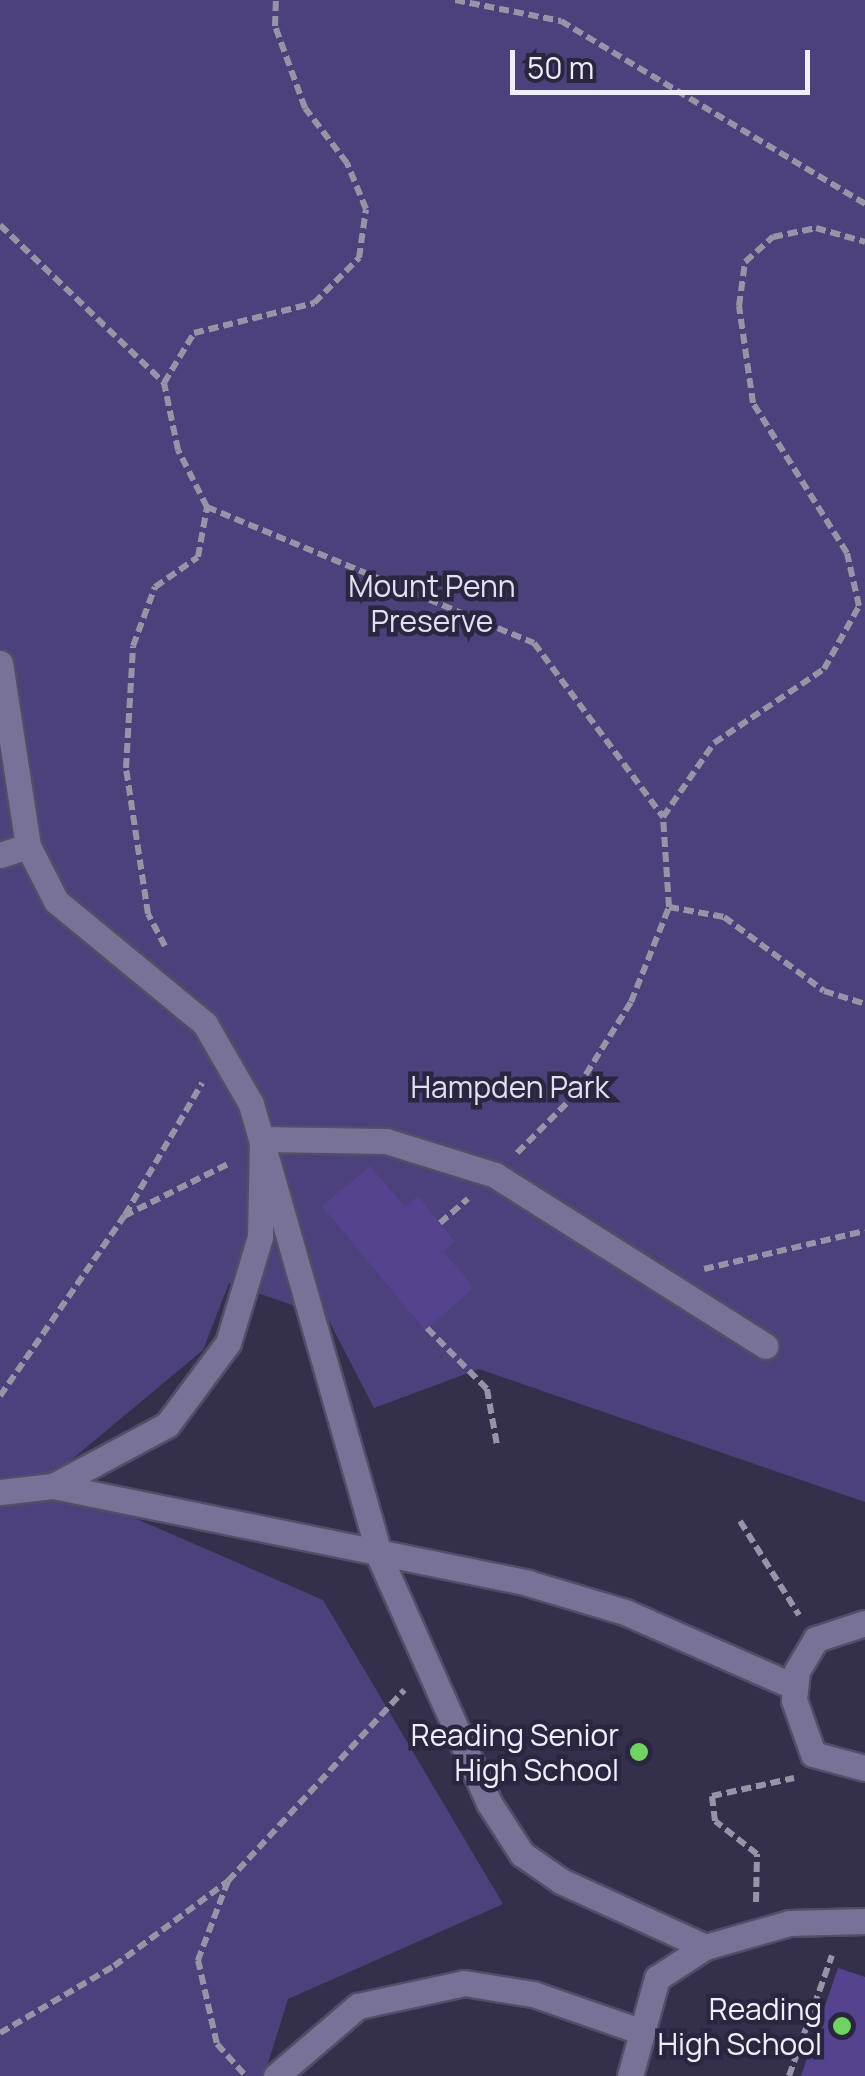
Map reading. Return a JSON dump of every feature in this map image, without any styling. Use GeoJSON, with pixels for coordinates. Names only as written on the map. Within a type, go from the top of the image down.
{"type":"FeatureCollection","features":[{"type":"Feature","properties":{"kind":"lane"},"geometry":{"type":"LineString","coordinates":[[0,663],[28,846],[56,900],[204,1024],[220,1051],[261,1146],[380,1558],[426,1668],[522,1854],[705,1947]]}},
{"type":"Feature","properties":{"kind":"lane"},"geometry":{"type":"LineString","coordinates":[[0,855],[28,846]]}},
{"type":"Feature","properties":{"kind":"lane"},"geometry":{"type":"LineString","coordinates":[[261,1146],[404,1144],[495,1175],[664,1278],[766,1346]]}},
{"type":"Feature","properties":{"kind":"lane"},"geometry":{"type":"LineString","coordinates":[[52,1486],[166,1425],[201,1388],[249,1290],[261,1146]]}},
{"type":"Feature","properties":{"kind":"lane"},"geometry":{"type":"LineString","coordinates":[[0,1492],[52,1486],[380,1558],[528,1583],[625,1612],[796,1686]]}},
{"type":"Feature","properties":{"kind":"lane"},"geometry":{"type":"LineString","coordinates":[[865,1623],[816,1639],[796,1686],[798,1730],[813,1754],[865,1768]]}},
{"type":"Feature","properties":{"kind":"lane"},"geometry":{"type":"LineString","coordinates":[[630,2076],[658,1978],[705,1947],[789,1923],[855,1920]]}},
{"type":"Feature","properties":{"kind":"lane"},"geometry":{"type":"LineString","coordinates":[[276,2076],[358,2006],[464,1983],[534,1994],[640,2032]]}},
{"type":"Feature","properties":{"kind":"path"},"geometry":{"type":"LineString","coordinates":[[164,383],[194,333],[314,304],[360,258],[366,209],[347,163],[305,108],[275,26],[276,0]]}},
{"type":"Feature","properties":{"kind":"path"},"geometry":{"type":"LineString","coordinates":[[455,0],[560,21],[865,204]]}},
{"type":"Feature","properties":{"kind":"path"},"geometry":{"type":"LineString","coordinates":[[0,224],[164,383],[178,450],[206,507],[198,557],[155,586],[133,646],[126,768],[148,914],[172,961]]}},
{"type":"Feature","properties":{"kind":"path"},"geometry":{"type":"LineString","coordinates":[[663,818],[714,743],[824,669],[859,606],[847,554],[753,402],[739,306],[745,262],[772,237],[816,228],[865,242]]}},
{"type":"Feature","properties":{"kind":"path"},"geometry":{"type":"LineString","coordinates":[[206,507],[534,643],[663,818],[670,907],[632,1002],[570,1100],[495,1175]]}},
{"type":"Feature","properties":{"kind":"path"},"geometry":{"type":"LineString","coordinates":[[670,907],[724,918],[824,991],[865,1004]]}},
{"type":"Feature","properties":{"kind":"path"},"geometry":{"type":"LineString","coordinates":[[0,1396],[124,1216],[220,1051]]}},
{"type":"Feature","properties":{"kind":"path"},"geometry":{"type":"LineString","coordinates":[[124,1216],[190,1176],[261,1146]]}},
{"type":"Feature","properties":{"kind":"path"},"geometry":{"type":"LineString","coordinates":[[664,1278],[865,1232]]}},
{"type":"Feature","properties":{"kind":"path"},"geometry":{"type":"LineString","coordinates":[[427,1328],[487,1389],[498,1445]]}},
{"type":"Feature","properties":{"kind":"path"},"geometry":{"type":"LineString","coordinates":[[740,1521],[773,1560],[795,1609]]}},
{"type":"Feature","properties":{"kind":"path"},"geometry":{"type":"LineString","coordinates":[[0,2032],[114,1966],[228,1882],[426,1668]]}},
{"type":"Feature","properties":{"kind":"path"},"geometry":{"type":"LineString","coordinates":[[756,1880],[757,1854],[715,1821],[712,1796],[797,1777]]}},
{"type":"Feature","properties":{"kind":"path"},"geometry":{"type":"LineString","coordinates":[[228,1882],[198,1960],[217,2044],[246,2076]]}},
{"type":"Feature","properties":{"kind":"path"},"geometry":{"type":"LineString","coordinates":[[789,2076],[855,1920]]}},
{"type":"Feature","properties":{"kind":"green space","name":"Mount Penn Preserve"},"geometry":{"type":"Polygon","coordinates":[[[0,0],[865,0],[865,1502],[479,1369],[374,1408],[327,1317],[229,1283],[203,1350],[47,1480],[323,1600],[503,1904],[288,1999],[264,2076],[0,2076],[0,0]]]}},
{"type":"Feature","properties":{"kind":"building"},"geometry":{"type":"Polygon","coordinates":[[[370,1166],[405,1207],[418,1196],[455,1242],[443,1251],[474,1288],[425,1330],[322,1206],[370,1166]]]}},
{"type":"Feature","properties":{"kind":"building","name":"Reading High School"},"geometry":{"type":"Polygon","coordinates":[[[838,1968],[865,1977],[865,2076],[801,2076],[838,1968]]]}},
{"type":"Feature","properties":{"kind":"place","name":"Reading Senior High School"},"geometry":{"type":"Point","coordinates":[639,1752]}},
{"type":"Feature","properties":{"kind":"place","name":"Reading High School"},"geometry":{"type":"Point","coordinates":[842,2026]}},
{"type":"Feature","properties":{"kind":"park label","name":"Hampden Park"},"geometry":{"type":"Point","coordinates":[510,1087]}}]}
